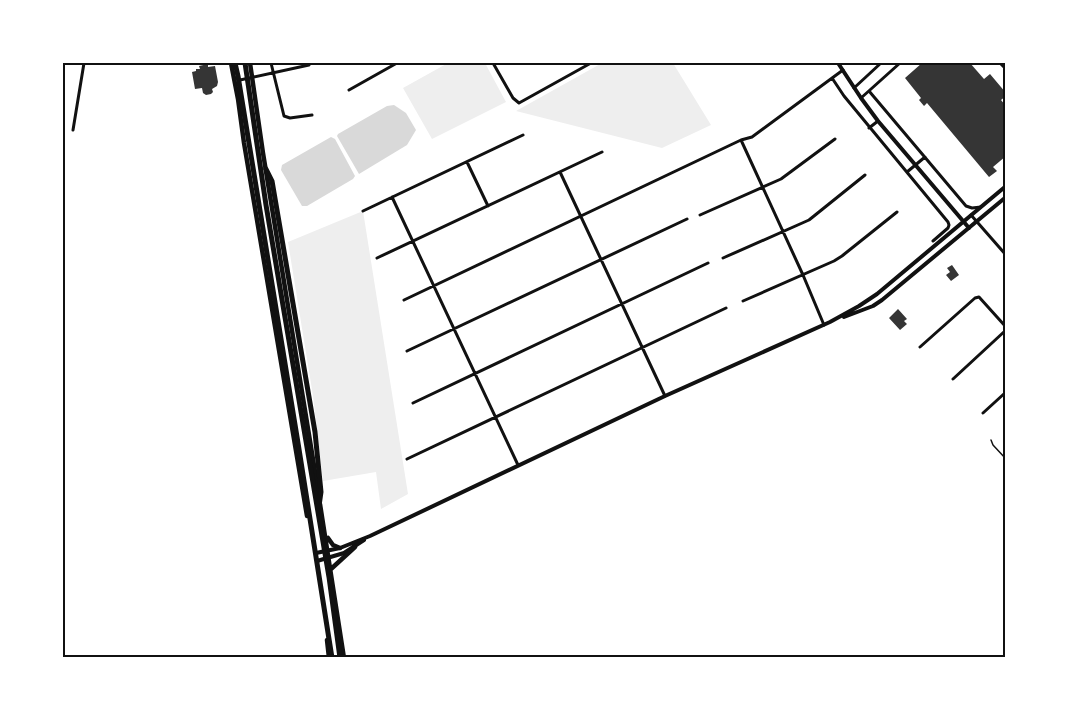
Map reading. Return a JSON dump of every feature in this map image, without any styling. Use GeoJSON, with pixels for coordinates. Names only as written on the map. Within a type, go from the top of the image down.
{"type":"FeatureCollection","features":[{"type":"Feature","properties":{"kind":"highway"},"geometry":{"type":"LineString","coordinates":[[233,63],[238,76],[298,443],[330,658]]}},
{"type":"Feature","properties":{"kind":"highway"},"geometry":{"type":"LineString","coordinates":[[245,63],[266,205],[342,658]]}},
{"type":"Feature","properties":{"kind":"highway"},"geometry":{"type":"LineString","coordinates":[[266,169],[272,181],[315,432],[321,492],[318,511]]}},
{"type":"Feature","properties":{"kind":"main road"},"geometry":{"type":"LineString","coordinates":[[233,63],[304,501],[315,553],[330,658]]}},
{"type":"Feature","properties":{"kind":"main road"},"geometry":{"type":"LineString","coordinates":[[250,63],[309,441],[330,558],[342,658]]}},
{"type":"Feature","properties":{"kind":"main road"},"geometry":{"type":"LineString","coordinates":[[838,63],[878,121],[969,228]]}},
{"type":"Feature","properties":{"kind":"main road"},"geometry":{"type":"LineString","coordinates":[[315,553],[340,548],[370,536],[665,396],[830,322],[878,294],[1006,186]]}},
{"type":"Feature","properties":{"kind":"main road"},"geometry":{"type":"LineString","coordinates":[[830,322],[873,306],[1006,197]]}},
{"type":"Feature","properties":{"kind":"main road"},"geometry":{"type":"LineString","coordinates":[[326,536],[333,545],[340,548]]}},
{"type":"Feature","properties":{"kind":"main road"},"geometry":{"type":"LineString","coordinates":[[331,569],[370,536]]}},
{"type":"Feature","properties":{"kind":"main road"},"geometry":{"type":"LineString","coordinates":[[316,561],[344,553],[355,547]]}},
{"type":"Feature","properties":{"kind":"street"},"geometry":{"type":"LineString","coordinates":[[73,129],[84,63]]}},
{"type":"Feature","properties":{"kind":"street"},"geometry":{"type":"LineString","coordinates":[[271,63],[284,116],[290,118],[312,114]]}},
{"type":"Feature","properties":{"kind":"street"},"geometry":{"type":"LineString","coordinates":[[349,90],[396,63]]}},
{"type":"Feature","properties":{"kind":"street"},"geometry":{"type":"LineString","coordinates":[[493,63],[513,98],[519,103],[591,63]]}},
{"type":"Feature","properties":{"kind":"street"},"geometry":{"type":"LineString","coordinates":[[854,88],[881,63]]}},
{"type":"Feature","properties":{"kind":"street"},"geometry":{"type":"LineString","coordinates":[[861,98],[900,63]]}},
{"type":"Feature","properties":{"kind":"street"},"geometry":{"type":"LineString","coordinates":[[1000,63],[1006,69]]}},
{"type":"Feature","properties":{"kind":"street"},"geometry":{"type":"LineString","coordinates":[[235,81],[309,65]]}},
{"type":"Feature","properties":{"kind":"street"},"geometry":{"type":"LineString","coordinates":[[404,300],[741,140],[759,134],[843,70]]}},
{"type":"Feature","properties":{"kind":"street"},"geometry":{"type":"LineString","coordinates":[[832,78],[869,128],[948,222],[948,228],[933,241]]}},
{"type":"Feature","properties":{"kind":"street"},"geometry":{"type":"LineString","coordinates":[[869,91],[966,206],[982,207]]}},
{"type":"Feature","properties":{"kind":"street"},"geometry":{"type":"LineString","coordinates":[[869,128],[878,121]]}},
{"type":"Feature","properties":{"kind":"street"},"geometry":{"type":"LineString","coordinates":[[363,211],[523,135]]}},
{"type":"Feature","properties":{"kind":"street"},"geometry":{"type":"LineString","coordinates":[[700,215],[781,179],[835,139]]}},
{"type":"Feature","properties":{"kind":"street"},"geometry":{"type":"LineString","coordinates":[[741,140],[824,325]]}},
{"type":"Feature","properties":{"kind":"street"},"geometry":{"type":"LineString","coordinates":[[377,258],[602,152]]}},
{"type":"Feature","properties":{"kind":"street"},"geometry":{"type":"LineString","coordinates":[[907,172],[925,157]]}},
{"type":"Feature","properties":{"kind":"street"},"geometry":{"type":"LineString","coordinates":[[467,162],[488,206]]}},
{"type":"Feature","properties":{"kind":"street"},"geometry":{"type":"LineString","coordinates":[[560,172],[665,396]]}},
{"type":"Feature","properties":{"kind":"street"},"geometry":{"type":"LineString","coordinates":[[723,258],[815,216],[865,175]]}},
{"type":"Feature","properties":{"kind":"street"},"geometry":{"type":"LineString","coordinates":[[392,197],[518,465]]}},
{"type":"Feature","properties":{"kind":"street"},"geometry":{"type":"LineString","coordinates":[[743,302],[842,256],[897,212]]}},
{"type":"Feature","properties":{"kind":"street"},"geometry":{"type":"LineString","coordinates":[[971,215],[1006,255]]}},
{"type":"Feature","properties":{"kind":"street"},"geometry":{"type":"LineString","coordinates":[[407,351],[687,219]]}},
{"type":"Feature","properties":{"kind":"street"},"geometry":{"type":"LineString","coordinates":[[413,403],[708,263]]}},
{"type":"Feature","properties":{"kind":"street"},"geometry":{"type":"LineString","coordinates":[[920,347],[978,297],[1006,329],[953,379]]}},
{"type":"Feature","properties":{"kind":"street"},"geometry":{"type":"LineString","coordinates":[[407,459],[726,308]]}},
{"type":"Feature","properties":{"kind":"street"},"geometry":{"type":"LineString","coordinates":[[983,413],[1006,392]]}},
{"type":"Feature","properties":{"kind":"lane"},"geometry":{"type":"LineString","coordinates":[[991,440],[1006,459]]}},
{"type":"Feature","properties":{"kind":"shaded area"},"geometry":{"type":"Polygon","coordinates":[[[448,63],[485,63],[506,102],[432,139],[403,88],[448,63]]]}},
{"type":"Feature","properties":{"kind":"shaded area"},"geometry":{"type":"Polygon","coordinates":[[[602,63],[673,63],[711,125],[662,148],[516,111],[602,63]]]}},
{"type":"Feature","properties":{"kind":"shaded area"},"geometry":{"type":"Polygon","coordinates":[[[394,105],[406,113],[416,130],[407,145],[359,174],[337,136],[338,134],[387,106],[394,105]]]}},
{"type":"Feature","properties":{"kind":"shaded area"},"geometry":{"type":"Polygon","coordinates":[[[331,137],[335,139],[355,176],[307,206],[302,206],[281,170],[282,165],[331,137]]]}},
{"type":"Feature","properties":{"kind":"shaded area"},"geometry":{"type":"Polygon","coordinates":[[[363,211],[408,494],[381,509],[376,472],[323,481],[313,396],[288,242],[363,211]]]}},
{"type":"Feature","properties":{"kind":"building"},"geometry":{"type":"Polygon","coordinates":[[[922,63],[970,63],[984,79],[990,74],[1006,93],[1001,100],[1006,106],[1006,156],[993,167],[997,171],[989,177],[927,103],[924,106],[919,100],[921,98],[905,78],[922,63]]]}},
{"type":"Feature","properties":{"kind":"building"},"geometry":{"type":"Polygon","coordinates":[[[208,64],[208,67],[215,66],[218,82],[217,86],[212,89],[213,92],[206,95],[202,88],[195,89],[192,72],[200,69],[199,66],[208,64]]]}},
{"type":"Feature","properties":{"kind":"building"},"geometry":{"type":"Polygon","coordinates":[[[952,265],[959,275],[951,281],[946,275],[950,272],[947,268],[952,265]]]}},
{"type":"Feature","properties":{"kind":"building"},"geometry":{"type":"Polygon","coordinates":[[[898,309],[907,319],[904,321],[907,324],[900,330],[889,318],[898,309]]]}}]}
